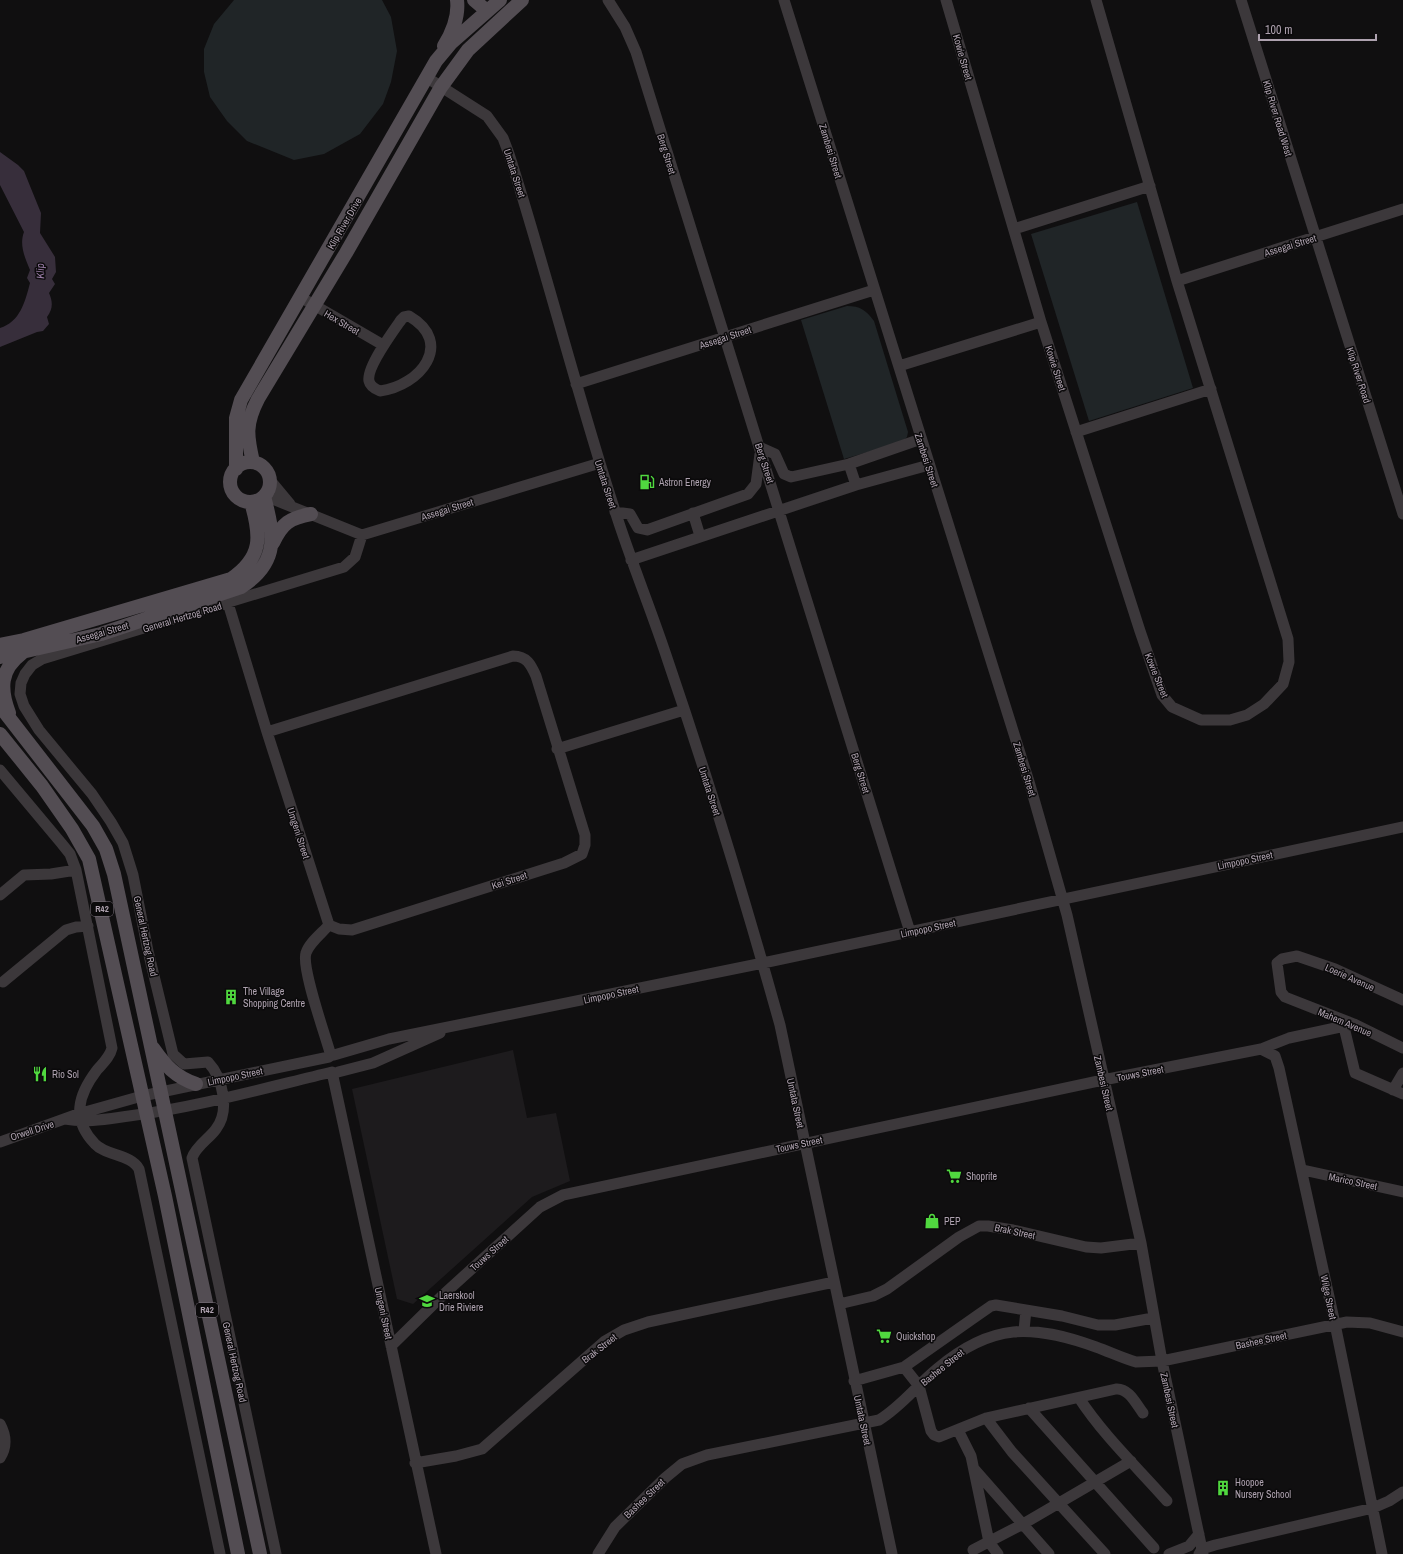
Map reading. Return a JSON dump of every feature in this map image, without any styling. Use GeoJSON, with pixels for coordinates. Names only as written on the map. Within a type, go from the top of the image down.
{"type":"FeatureCollection","features":[{"type":"Feature","properties":{"kind":"main road"},"geometry":{"type":"LineString","coordinates":[[436,61],[451,31],[457,11],[457,0]]}},
{"type":"Feature","properties":{"kind":"main road"},"geometry":{"type":"LineString","coordinates":[[474,0],[500,12],[522,0]]}},
{"type":"Feature","properties":{"kind":"main road","name":"Klip River Drive"},"geometry":{"type":"LineString","coordinates":[[253,462],[247,428],[250,415],[307,301],[426,77],[436,61],[451,43],[486,6],[500,0]]}},
{"type":"Feature","properties":{"kind":"main road","name":"Klip River Drive"},"geometry":{"type":"LineString","coordinates":[[251,502],[238,498],[231,487],[231,481],[236,469],[236,418],[241,400],[307,301],[346,253],[441,86],[456,64],[482,37],[522,0]]}},
{"type":"Feature","properties":{"kind":"main road"},"geometry":{"type":"LineString","coordinates":[[482,37],[489,22],[486,6]]}},
{"type":"Feature","properties":{"kind":"main road"},"geometry":{"type":"LineString","coordinates":[[236,469],[241,465],[253,462],[265,468],[270,480],[270,487],[264,496],[257,501],[251,502]]}},
{"type":"Feature","properties":{"kind":"main road","name":"Assegai Street"},"geometry":{"type":"LineString","coordinates":[[0,645],[19,647],[102,634],[234,590],[250,581],[264,565],[272,546],[272,526],[264,496]]}},
{"type":"Feature","properties":{"kind":"main road","name":"Assegai Street"},"geometry":{"type":"LineString","coordinates":[[0,657],[19,647],[231,579],[248,565],[255,554],[258,539],[256,521],[251,502]]}},
{"type":"Feature","properties":{"kind":"main road"},"geometry":{"type":"LineString","coordinates":[[272,546],[277,535],[289,521],[311,514]]}},
{"type":"Feature","properties":{"kind":"main road"},"geometry":{"type":"LineString","coordinates":[[0,640],[19,647],[3,671],[0,679],[4,703],[16,726]]}},
{"type":"Feature","properties":{"kind":"main road","name":"General Hertzog Road"},"geometry":{"type":"LineString","coordinates":[[0,706],[93,826],[106,849],[118,891],[260,1554]]}},
{"type":"Feature","properties":{"kind":"main road","name":"R42"},"geometry":{"type":"LineString","coordinates":[[0,734],[42,786],[72,829],[89,857],[165,1196],[238,1554]]}},
{"type":"Feature","properties":{"kind":"main road"},"geometry":{"type":"LineString","coordinates":[[151,1044],[170,1071],[177,1076],[196,1084]]}},
{"type":"Feature","properties":{"kind":"street","name":"Berg Street"},"geometry":{"type":"LineString","coordinates":[[608,0],[625,27],[636,52],[724,338],[780,510],[910,932]]}},
{"type":"Feature","properties":{"kind":"street","name":"Zambesi Street"},"geometry":{"type":"LineString","coordinates":[[784,0],[1030,785],[1062,898],[1141,1243],[1153,1318],[1199,1534],[1201,1552]]}},
{"type":"Feature","properties":{"kind":"street","name":"Kowie Street"},"geometry":{"type":"LineString","coordinates":[[946,0],[1041,322],[1162,695],[1172,707],[1193,718],[1215,721],[1237,718],[1257,709],[1283,684],[1288,668],[1290,648],[1177,281],[1096,0]]}},
{"type":"Feature","properties":{"kind":"street","name":"Klip River Road West"},"geometry":{"type":"LineString","coordinates":[[1241,0],[1316,237]]}},
{"type":"Feature","properties":{"kind":"street","name":"Umtata Street"},"geometry":{"type":"LineString","coordinates":[[426,77],[487,116],[503,138],[541,256],[576,384],[615,512],[668,660],[763,962],[780,1025],[863,1424],[892,1554]]}},
{"type":"Feature","properties":{"kind":"street"},"geometry":{"type":"LineString","coordinates":[[1014,229],[1150,186]]}},
{"type":"Feature","properties":{"kind":"street","name":"Assegai Street"},"geometry":{"type":"LineString","coordinates":[[1177,281],[1403,209]]}},
{"type":"Feature","properties":{"kind":"street","name":"Klip River Road"},"geometry":{"type":"LineString","coordinates":[[1316,237],[1403,514]]}},
{"type":"Feature","properties":{"kind":"street","name":"Assegai Street"},"geometry":{"type":"LineString","coordinates":[[576,384],[874,290]]}},
{"type":"Feature","properties":{"kind":"street","name":"Hex Street"},"geometry":{"type":"LineString","coordinates":[[307,301],[383,345]]}},
{"type":"Feature","properties":{"kind":"street"},"geometry":{"type":"LineString","coordinates":[[409,316],[423,326],[427,332],[430,346],[425,367],[418,375],[406,383],[380,391],[371,386],[368,380],[383,345],[401,320],[404,317],[409,316]]}},
{"type":"Feature","properties":{"kind":"street"},"geometry":{"type":"LineString","coordinates":[[899,366],[1041,322]]}},
{"type":"Feature","properties":{"kind":"street"},"geometry":{"type":"LineString","coordinates":[[1076,432],[1211,389]]}},
{"type":"Feature","properties":{"kind":"street"},"geometry":{"type":"LineString","coordinates":[[615,512],[628,512],[632,516],[638,528],[647,530],[750,492],[756,484],[760,448],[775,454],[783,472],[789,477],[849,464],[921,440]]}},
{"type":"Feature","properties":{"kind":"street","name":"Assegai Street"},"geometry":{"type":"LineString","coordinates":[[362,535],[600,463]]}},
{"type":"Feature","properties":{"kind":"street"},"geometry":{"type":"LineString","coordinates":[[849,464],[856,485]]}},
{"type":"Feature","properties":{"kind":"street"},"geometry":{"type":"LineString","coordinates":[[631,560],[856,485],[929,465]]}},
{"type":"Feature","properties":{"kind":"street"},"geometry":{"type":"LineString","coordinates":[[270,480],[283,498],[297,509]]}},
{"type":"Feature","properties":{"kind":"street"},"geometry":{"type":"LineString","coordinates":[[264,496],[362,535]]}},
{"type":"Feature","properties":{"kind":"street"},"geometry":{"type":"LineString","coordinates":[[693,513],[700,536]]}},
{"type":"Feature","properties":{"kind":"street","name":"General Hertzog Road"},"geometry":{"type":"LineString","coordinates":[[276,1554],[192,1158],[197,1149],[219,1125],[222,1117],[223,1098],[219,1079],[208,1062],[184,1064],[173,1054],[148,951],[133,875],[122,843],[111,822],[92,794],[39,730],[24,706],[20,694],[24,674],[32,665],[42,659],[344,567],[355,557],[362,535]]}},
{"type":"Feature","properties":{"kind":"street","name":"Umgeni Street"},"geometry":{"type":"LineString","coordinates":[[228,603],[267,732],[329,925]]}},
{"type":"Feature","properties":{"kind":"street","name":"Kei Street"},"geometry":{"type":"LineString","coordinates":[[267,732],[506,658],[518,656],[526,659],[532,666],[585,835],[585,845],[580,856],[564,863],[352,930],[339,929],[329,925]]}},
{"type":"Feature","properties":{"kind":"street"},"geometry":{"type":"LineString","coordinates":[[557,749],[684,710]]}},
{"type":"Feature","properties":{"kind":"street"},"geometry":{"type":"LineString","coordinates":[[0,770],[70,854],[76,870],[112,1048],[110,1055],[88,1084],[81,1100],[80,1118],[88,1136],[99,1148],[131,1161],[139,1169],[220,1554]]}},
{"type":"Feature","properties":{"kind":"street","name":"Limpopo Street"},"geometry":{"type":"LineString","coordinates":[[142,1096],[331,1056],[389,1039],[910,932],[1062,898],[1403,827]]}},
{"type":"Feature","properties":{"kind":"street"},"geometry":{"type":"LineString","coordinates":[[0,895],[24,875],[51,874],[76,870]]}},
{"type":"Feature","properties":{"kind":"street"},"geometry":{"type":"LineString","coordinates":[[329,925],[308,948],[305,956],[307,971],[331,1056]]}},
{"type":"Feature","properties":{"kind":"street"},"geometry":{"type":"LineString","coordinates":[[3,982],[66,930],[76,926],[88,926]]}},
{"type":"Feature","properties":{"kind":"street","name":"Loerie Avenue"},"geometry":{"type":"LineString","coordinates":[[1287,998],[1281,992],[1277,963],[1285,958],[1297,956],[1335,969],[1403,1000]]}},
{"type":"Feature","properties":{"kind":"street","name":"Mahem Avenue"},"geometry":{"type":"LineString","coordinates":[[1287,998],[1403,1048]]}},
{"type":"Feature","properties":{"kind":"street"},"geometry":{"type":"LineString","coordinates":[[1349,1026],[1355,1073],[1398,1092],[1403,1073]]}},
{"type":"Feature","properties":{"kind":"street","name":"Touws Street"},"geometry":{"type":"LineString","coordinates":[[391,1346],[439,1299],[540,1207],[554,1199],[574,1192],[1103,1080],[1261,1049],[1289,1038],[1349,1026]]}},
{"type":"Feature","properties":{"kind":"street","name":"Limpopo Street"},"geometry":{"type":"LineString","coordinates":[[146,1114],[223,1098],[378,1061],[453,1027]]}},
{"type":"Feature","properties":{"kind":"street","name":"Wilge Street"},"geometry":{"type":"LineString","coordinates":[[1261,1049],[1272,1055],[1278,1063],[1335,1324],[1382,1554]]}},
{"type":"Feature","properties":{"kind":"street","name":"Umgeni Street"},"geometry":{"type":"LineString","coordinates":[[331,1056],[326,1062],[326,1067],[335,1072],[415,1463],[436,1554]]}},
{"type":"Feature","properties":{"kind":"street","name":"Orwell Drive"},"geometry":{"type":"LineString","coordinates":[[80,1118],[142,1096]]}},
{"type":"Feature","properties":{"kind":"street","name":"Orwell Drive"},"geometry":{"type":"LineString","coordinates":[[0,1142],[19,1133],[65,1120],[146,1114]]}},
{"type":"Feature","properties":{"kind":"street","name":"Marico Street"},"geometry":{"type":"LineString","coordinates":[[1302,1170],[1403,1192]]}},
{"type":"Feature","properties":{"kind":"street","name":"Brak Street"},"geometry":{"type":"LineString","coordinates":[[839,1304],[872,1296],[888,1289],[959,1237],[980,1226],[1013,1230],[1086,1247],[1101,1248],[1141,1243]]}},
{"type":"Feature","properties":{"kind":"street","name":"Brak Street"},"geometry":{"type":"LineString","coordinates":[[415,1463],[456,1456],[482,1449],[598,1347],[624,1330],[648,1322],[834,1282]]}},
{"type":"Feature","properties":{"kind":"street","name":"Bashee Street"},"geometry":{"type":"LineString","coordinates":[[854,1381],[904,1367],[991,1306],[1005,1306],[1109,1326],[1153,1318]]}},
{"type":"Feature","properties":{"kind":"street"},"geometry":{"type":"LineString","coordinates":[[1024,1330],[1026,1310]]}},
{"type":"Feature","properties":{"kind":"street","name":"Bashee Street"},"geometry":{"type":"LineString","coordinates":[[598,1554],[615,1527],[628,1513],[665,1478],[686,1462],[707,1455],[879,1420],[889,1414],[938,1368],[966,1347],[999,1335],[1024,1330],[1069,1338],[1136,1362],[1162,1361],[1335,1324],[1363,1322],[1403,1332]]}},
{"type":"Feature","properties":{"kind":"street"},"geometry":{"type":"LineString","coordinates":[[904,1367],[919,1386],[934,1435],[944,1436],[986,1418],[1121,1389],[1129,1394],[1143,1413]]}},
{"type":"Feature","properties":{"kind":"street"},"geometry":{"type":"LineString","coordinates":[[1079,1398],[1091,1416],[1167,1501]]}},
{"type":"Feature","properties":{"kind":"street"},"geometry":{"type":"LineString","coordinates":[[1029,1408],[1154,1548]]}},
{"type":"Feature","properties":{"kind":"street"},"geometry":{"type":"LineString","coordinates":[[986,1418],[1012,1452],[1105,1554]]}},
{"type":"Feature","properties":{"kind":"street"},"geometry":{"type":"LineString","coordinates":[[0,1424],[4,1434],[5,1444],[0,1458]]}},
{"type":"Feature","properties":{"kind":"street"},"geometry":{"type":"LineString","coordinates":[[958,1430],[971,1456],[989,1542],[998,1554]]}},
{"type":"Feature","properties":{"kind":"street"},"geometry":{"type":"LineString","coordinates":[[973,1550],[1059,1504],[1131,1461]]}},
{"type":"Feature","properties":{"kind":"street"},"geometry":{"type":"LineString","coordinates":[[974,1468],[1049,1554]]}},
{"type":"Feature","properties":{"kind":"street"},"geometry":{"type":"LineString","coordinates":[[1201,1552],[1373,1508],[1389,1501],[1403,1492]]}},
{"type":"Feature","properties":{"kind":"street"},"geometry":{"type":"LineString","coordinates":[[1169,1554],[1189,1546],[1199,1534]]}},
{"type":"Feature","properties":{"kind":"shaded area"},"geometry":{"type":"Polygon","coordinates":[[[234,0],[382,0],[391,17],[397,51],[391,82],[383,104],[360,134],[324,154],[294,160],[247,141],[227,121],[210,97],[204,72],[204,49],[214,24],[234,0]]]}},
{"type":"Feature","properties":{"kind":"shaded area"},"geometry":{"type":"Polygon","coordinates":[[[1137,202],[1193,388],[1089,421],[1031,234],[1137,202]]]}},
{"type":"Feature","properties":{"kind":"shaded area"},"geometry":{"type":"Polygon","coordinates":[[[847,306],[862,309],[874,321],[908,432],[907,437],[902,442],[844,459],[801,320],[847,306]]]}},
{"type":"Feature","properties":{"kind":"shaded area"},"geometry":{"type":"Polygon","coordinates":[[[513,1050],[527,1118],[556,1113],[570,1181],[532,1197],[413,1304],[397,1299],[352,1089],[513,1050]]]}},
{"type":"Feature","properties":{"kind":"water","name":"Klip"},"geometry":{"type":"Polygon","coordinates":[[[0,152],[24,171],[41,213],[40,233],[55,257],[56,272],[52,279],[55,284],[49,293],[52,305],[47,317],[49,324],[43,331],[0,347],[0,328],[12,321],[21,310],[30,283],[27,278],[30,270],[22,247],[24,232],[0,185],[0,152]]]}},
{"type":"Feature","properties":{"kind":"place","name":"Astron Energy"},"geometry":{"type":"Point","coordinates":[647,482]}},
{"type":"Feature","properties":{"kind":"place","name":"The Village Shopping Centre"},"geometry":{"type":"Point","coordinates":[231,997]}},
{"type":"Feature","properties":{"kind":"place","name":"Rio Sol"},"geometry":{"type":"Point","coordinates":[40,1074]}},
{"type":"Feature","properties":{"kind":"place","name":"Shoprite"},"geometry":{"type":"Point","coordinates":[954,1176]}},
{"type":"Feature","properties":{"kind":"place","name":"PEP"},"geometry":{"type":"Point","coordinates":[932,1221]}},
{"type":"Feature","properties":{"kind":"place","name":"Laerskool Drie Riviere"},"geometry":{"type":"Point","coordinates":[427,1301]}},
{"type":"Feature","properties":{"kind":"place","name":"Quickshop"},"geometry":{"type":"Point","coordinates":[884,1336]}},
{"type":"Feature","properties":{"kind":"place","name":"Hoopoe Nursery School"},"geometry":{"type":"Point","coordinates":[1223,1488]}}]}
